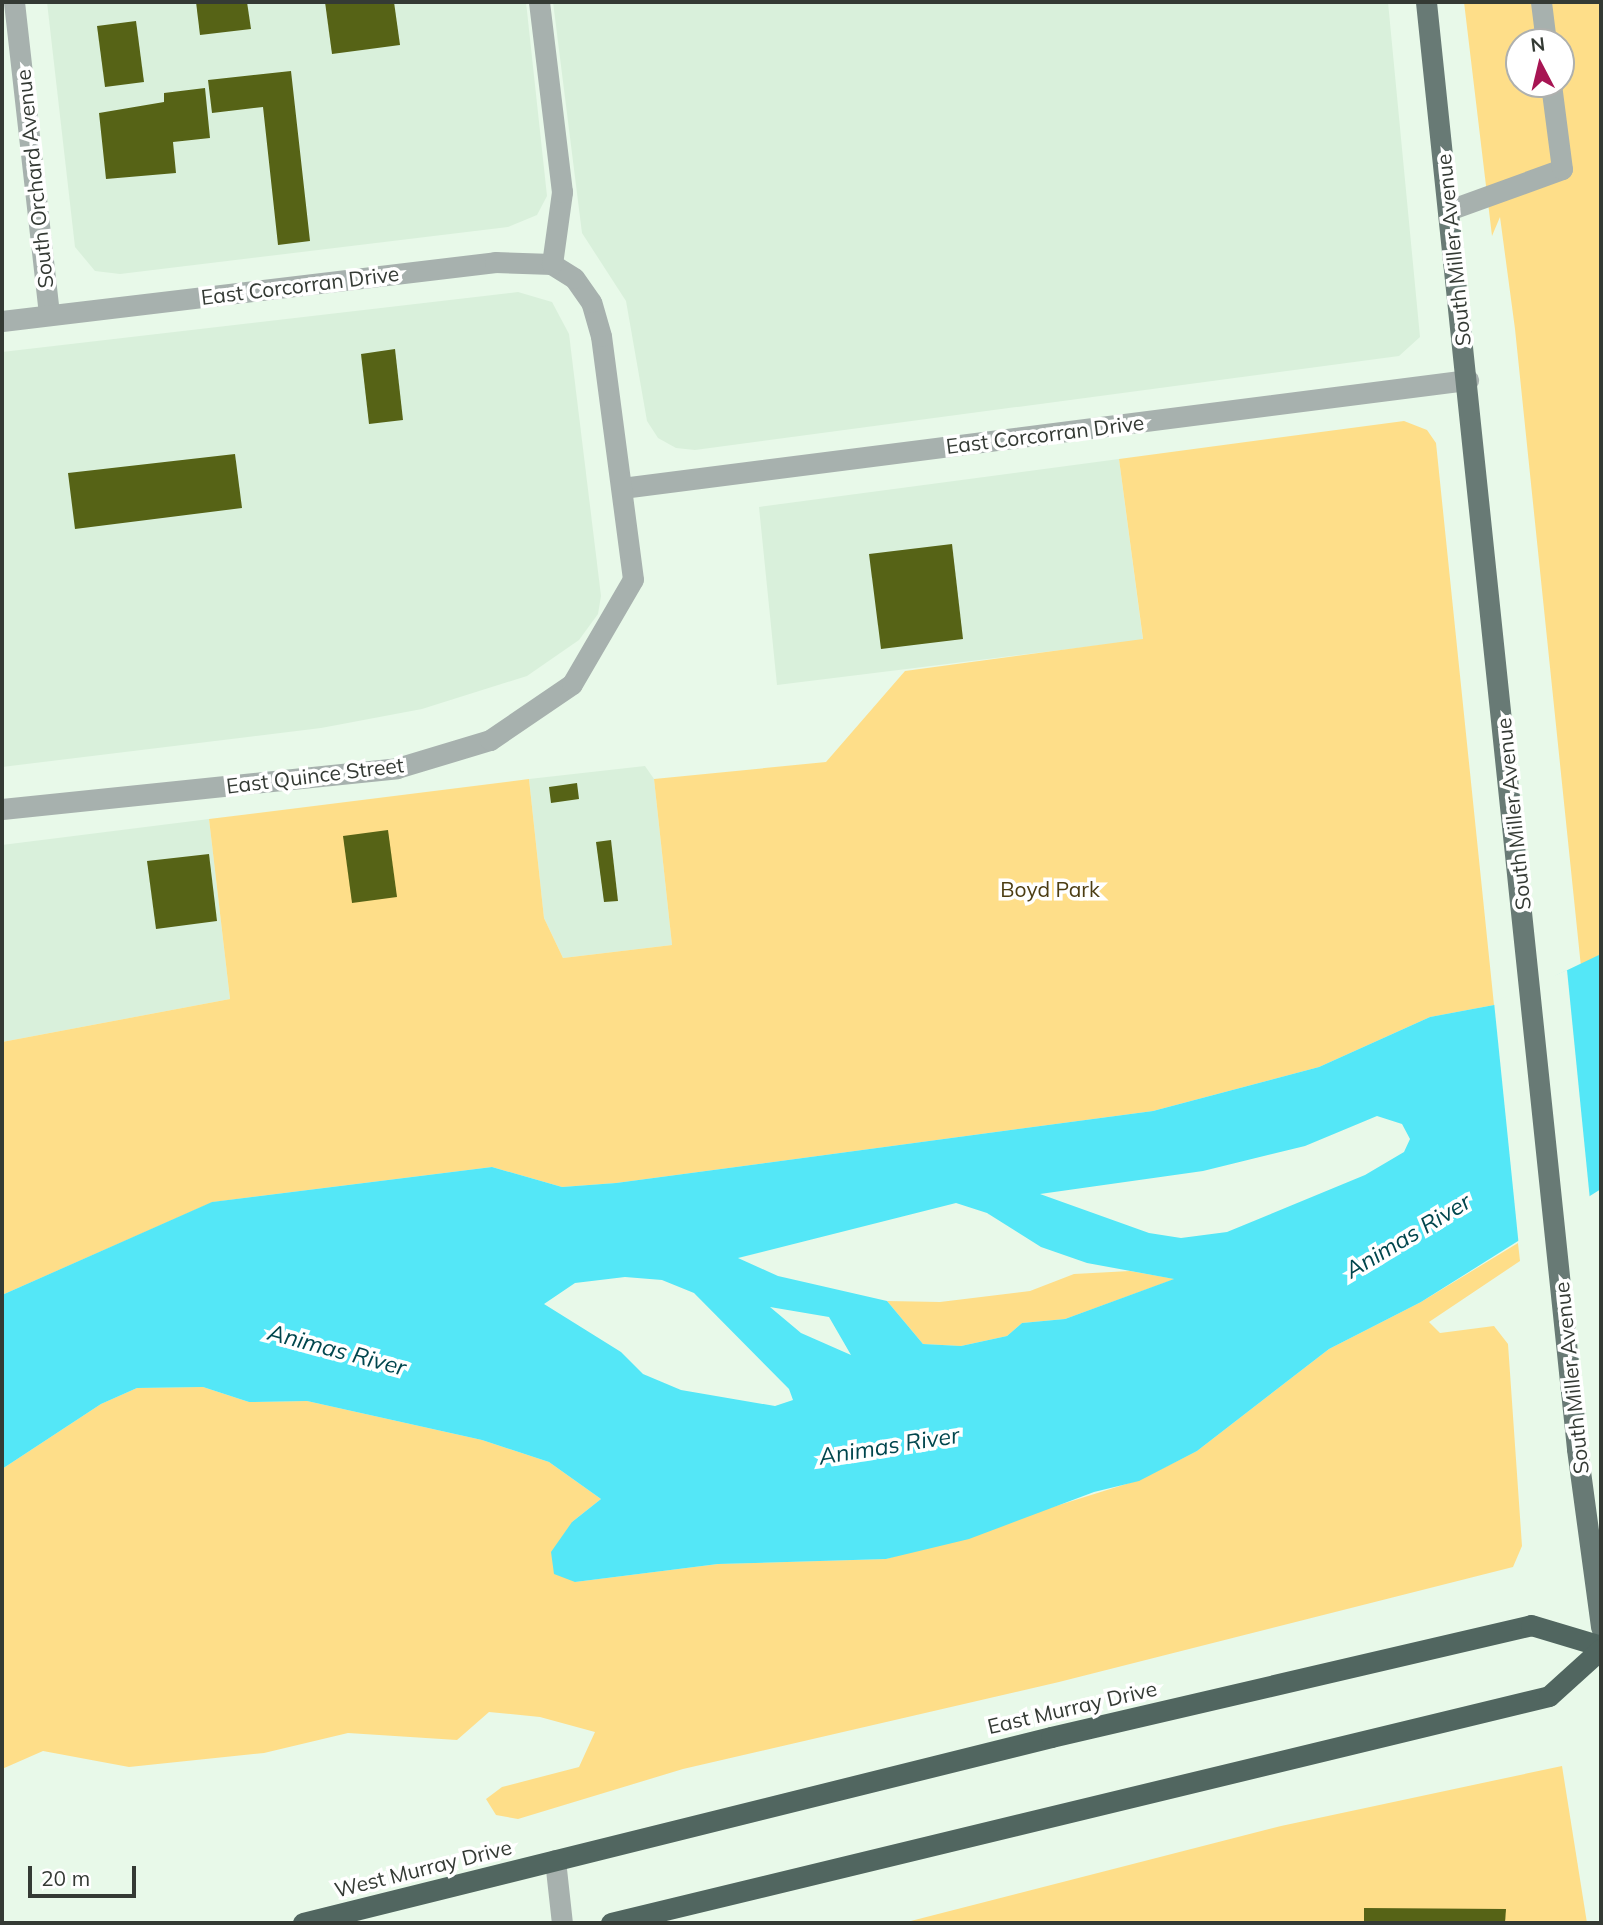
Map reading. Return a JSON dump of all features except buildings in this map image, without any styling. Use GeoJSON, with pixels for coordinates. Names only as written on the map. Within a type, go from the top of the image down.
{"type":"FeatureCollection","features":[{"type":"Feature","properties":{"kind":"highway","name":"East Murray Drive"},"geometry":{"type":"LineString","coordinates":[[555,1860],[1531,1625],[1601,1647],[1549,1696],[611,1923]]}},
{"type":"Feature","properties":{"kind":"highway","name":"West Murray Drive"},"geometry":{"type":"LineString","coordinates":[[303,1923],[555,1860]]}},
{"type":"Feature","properties":{"kind":"main road","name":"South Miller Avenue"},"geometry":{"type":"LineString","coordinates":[[1426,2],[1468,380],[1561,1289],[1601,1627]]}},
{"type":"Feature","properties":{"kind":"street","name":"South Orchard Avenue"},"geometry":{"type":"LineString","coordinates":[[14,2],[49,315]]}},
{"type":"Feature","properties":{"kind":"street"},"geometry":{"type":"LineString","coordinates":[[539,2],[562,192],[552,264],[574,278],[591,302],[622,488]]}},
{"type":"Feature","properties":{"kind":"street"},"geometry":{"type":"LineString","coordinates":[[1541,2],[1544,28]]}},
{"type":"Feature","properties":{"kind":"street"},"geometry":{"type":"LineString","coordinates":[[1449,210],[1562,169],[1553,98]]}},
{"type":"Feature","properties":{"kind":"street","name":"East Corcorran Drive"},"geometry":{"type":"LineString","coordinates":[[2,320],[495,262],[552,264]]}},
{"type":"Feature","properties":{"kind":"street","name":"East Corcorran Drive"},"geometry":{"type":"LineString","coordinates":[[622,488],[1468,380]]}},
{"type":"Feature","properties":{"kind":"street","name":"East Quince Street"},"geometry":{"type":"LineString","coordinates":[[2,808],[397,768],[490,740],[572,684],[633,579],[622,488]]}},
{"type":"Feature","properties":{"kind":"street"},"geometry":{"type":"LineString","coordinates":[[555,1860],[562,1923]]}},
{"type":"Feature","properties":{"kind":"shaded area"},"geometry":{"type":"Polygon","coordinates":[[[47,2],[526,2],[547,196],[537,215],[508,227],[120,274],[95,271],[75,247],[47,2]]]}},
{"type":"Feature","properties":{"kind":"shaded area"},"geometry":{"type":"Polygon","coordinates":[[[553,2],[1388,2],[1420,337],[1399,356],[695,450],[676,448],[658,438],[647,421],[626,301],[582,233],[553,2]]]}},
{"type":"Feature","properties":{"kind":"shaded area"},"geometry":{"type":"Polygon","coordinates":[[[518,292],[552,302],[569,334],[601,596],[598,614],[579,640],[527,676],[422,709],[321,728],[2,767],[2,352],[518,292]]]}},
{"type":"Feature","properties":{"kind":"shaded area"},"geometry":{"type":"Polygon","coordinates":[[[1119,459],[1143,640],[777,685],[759,507],[1119,459]]]}},
{"type":"Feature","properties":{"kind":"shaded area"},"geometry":{"type":"Polygon","coordinates":[[[645,766],[654,779],[672,945],[563,958],[544,918],[529,779],[645,766]]]}},
{"type":"Feature","properties":{"kind":"shaded area"},"geometry":{"type":"Polygon","coordinates":[[[209,819],[230,999],[2,1042],[2,845],[209,819]]]}},
{"type":"Feature","properties":{"kind":"green space"},"geometry":{"type":"Polygon","coordinates":[[[1464,2],[1601,2],[1601,954],[1581,967],[1515,329],[1500,217],[1492,236],[1464,2]]]}},
{"type":"Feature","properties":{"kind":"green space","name":"Boyd Park"},"geometry":{"type":"Polygon","coordinates":[[[1404,421],[1427,430],[1436,443],[1494,1005],[1430,1017],[1319,1067],[1153,1111],[616,1183],[562,1187],[492,1167],[213,1202],[2,1295],[2,1042],[230,999],[209,819],[529,779],[544,918],[563,958],[672,945],[654,779],[826,762],[905,671],[1143,639],[1119,459],[1404,421]]]}},
{"type":"Feature","properties":{"kind":"green space"},"geometry":{"type":"Polygon","coordinates":[[[1518,1243],[1520,1261],[1429,1322],[1440,1333],[1494,1326],[1508,1344],[1522,1546],[1513,1567],[1059,1682],[683,1769],[518,1819],[496,1815],[486,1799],[502,1787],[579,1767],[595,1732],[540,1717],[489,1712],[457,1740],[348,1733],[264,1753],[129,1767],[43,1751],[2,1769],[2,1469],[101,1404],[137,1388],[203,1387],[249,1402],[307,1401],[482,1440],[549,1462],[601,1499],[572,1522],[575,1582],[718,1564],[886,1559],[1139,1480],[1197,1451],[1329,1349],[1421,1302],[1518,1243]]]}},
{"type":"Feature","properties":{"kind":"green space"},"geometry":{"type":"Polygon","coordinates":[[[1130,1271],[1175,1279],[1065,1319],[1022,1323],[1007,1336],[961,1346],[923,1344],[887,1301],[940,1302],[1030,1291],[1074,1274],[1130,1271]]]}},
{"type":"Feature","properties":{"kind":"green space"},"geometry":{"type":"Polygon","coordinates":[[[1562,1766],[1587,1923],[903,1923],[1281,1826],[1562,1766]]]}},
{"type":"Feature","properties":{"kind":"water","name":"Animas River"},"geometry":{"type":"Polygon","coordinates":[[[1601,954],[1601,1189],[1421,1302],[1329,1349],[1197,1451],[1139,1481],[1094,1492],[969,1539],[886,1559],[718,1564],[575,1582],[554,1574],[551,1552],[572,1522],[601,1499],[549,1462],[482,1440],[307,1401],[249,1402],[203,1387],[137,1388],[101,1404],[2,1469],[2,1295],[212,1202],[492,1167],[562,1187],[616,1183],[1153,1111],[1319,1067],[1430,1017],[1494,1005],[1601,954]],[[1377,1116],[1305,1146],[1203,1171],[1040,1194],[1149,1233],[1181,1238],[1227,1232],[1365,1175],[1404,1152],[1410,1139],[1402,1124],[1377,1116]],[[956,1203],[738,1258],[778,1276],[887,1301],[923,1344],[961,1346],[1007,1336],[1022,1323],[1065,1319],[1174,1279],[1087,1263],[1041,1247],[987,1213],[956,1203]],[[625,1277],[575,1283],[544,1304],[621,1352],[643,1374],[681,1390],[775,1406],[793,1400],[789,1389],[694,1293],[662,1280],[625,1277]],[[770,1307],[801,1333],[851,1355],[829,1317],[770,1307]]]}},
{"type":"Feature","properties":{"kind":"pier"},"geometry":{"type":"Polygon","coordinates":[[[1567,970],[1590,1200],[1519,1247],[1494,1002],[1567,970]]]}}]}
